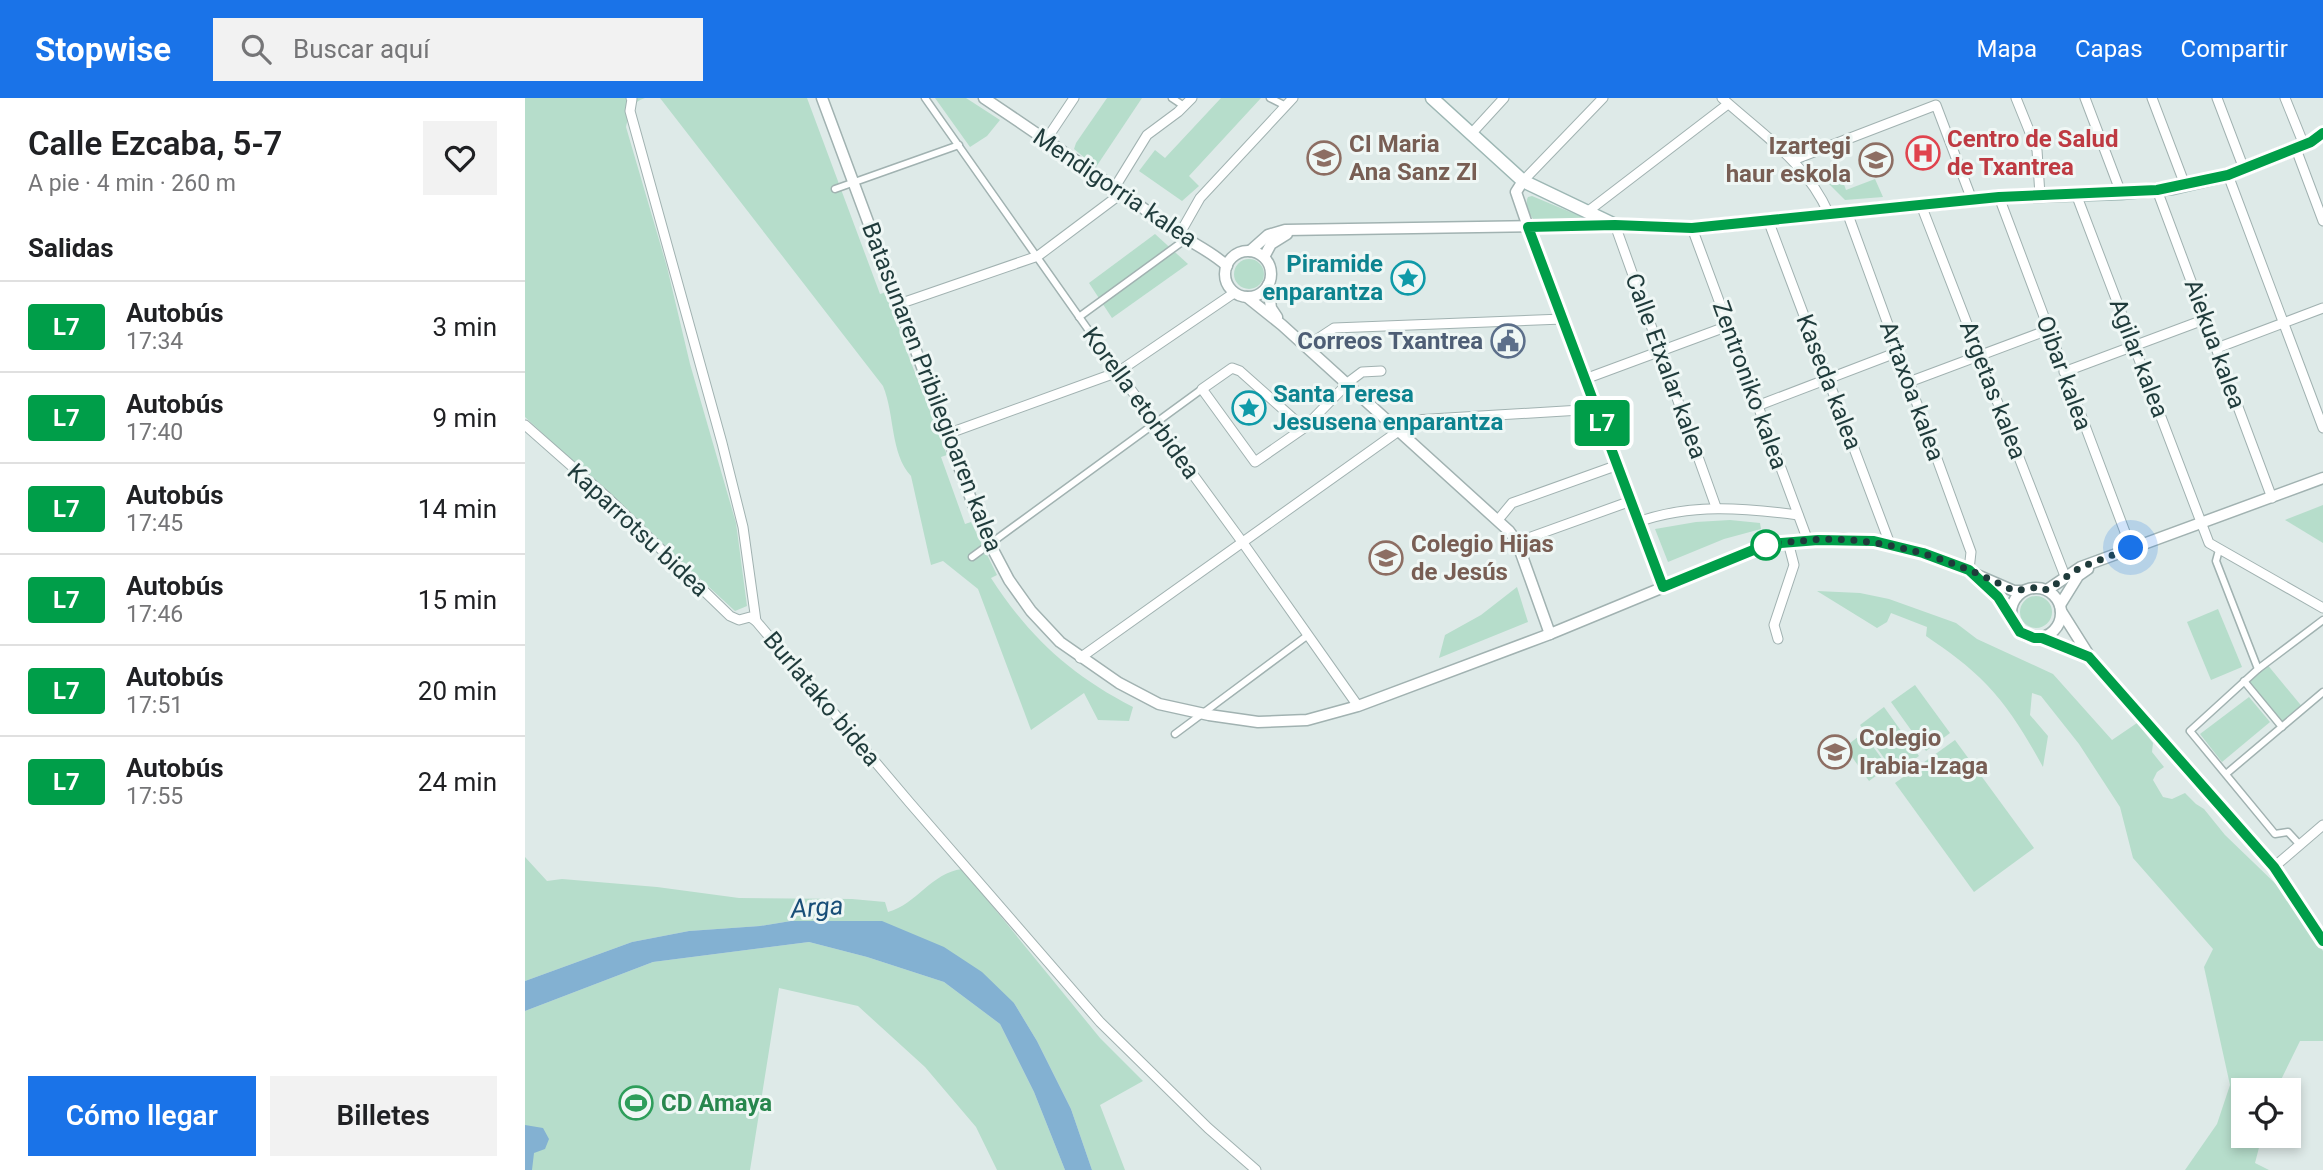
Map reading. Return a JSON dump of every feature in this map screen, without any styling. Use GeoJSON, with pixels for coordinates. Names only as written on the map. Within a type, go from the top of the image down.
{"type":"FeatureCollection","features":[{"type":"Feature","properties":{"kind":"main road"},"geometry":{"type":"LineString","coordinates":[[1432,98],[1523,181],[1615,225],[1692,228],[1999,197],[2157,190],[2228,175],[2308,145],[2323,133]]}},
{"type":"Feature","properties":{"kind":"street","name":"Burlatako bidea"},"geometry":{"type":"LineString","coordinates":[[631,98],[630,111],[743,527],[756,621],[1100,1022],[1208,1128],[1257,1170]]}},
{"type":"Feature","properties":{"kind":"street","name":"Batasunaren Pribilegioaren kalea"},"geometry":{"type":"LineString","coordinates":[[822,98],[990,544],[1009,580],[1031,611],[1060,642],[1119,683],[1159,704],[1258,722],[1307,720],[1358,706],[1550,634],[1768,544],[1843,540],[1890,544],[1969,570],[2014,591],[2022,591]]}},
{"type":"Feature","properties":{"kind":"street","name":"Korella etorbidea"},"geometry":{"type":"LineString","coordinates":[[925,98],[1358,706]]}},
{"type":"Feature","properties":{"kind":"street","name":"Mendigorria kalea"},"geometry":{"type":"LineString","coordinates":[[984,98],[1119,190],[1182,237],[1212,253],[1227,266]]}},
{"type":"Feature","properties":{"kind":"street"},"geometry":{"type":"LineString","coordinates":[[1046,140],[1074,98]]}},
{"type":"Feature","properties":{"kind":"street"},"geometry":{"type":"LineString","coordinates":[[1172,98],[1184,106]]}},
{"type":"Feature","properties":{"kind":"street"},"geometry":{"type":"LineString","coordinates":[[899,304],[1038,256],[1119,190],[1147,135],[1192,98]]}},
{"type":"Feature","properties":{"kind":"street"},"geometry":{"type":"LineString","coordinates":[[1270,98],[1289,102]]}},
{"type":"Feature","properties":{"kind":"street"},"geometry":{"type":"LineString","coordinates":[[1471,134],[1504,98]]}},
{"type":"Feature","properties":{"kind":"street"},"geometry":{"type":"LineString","coordinates":[[1603,98],[1523,181],[1516,192],[1663,587]]}},
{"type":"Feature","properties":{"kind":"street"},"geometry":{"type":"LineString","coordinates":[[2016,98],[2037,150],[2040,195]]}},
{"type":"Feature","properties":{"kind":"street"},"geometry":{"type":"LineString","coordinates":[[2085,98],[2121,193]]}},
{"type":"Feature","properties":{"kind":"street"},"geometry":{"type":"LineString","coordinates":[[2152,98],[2185,185]]}},
{"type":"Feature","properties":{"kind":"street"},"geometry":{"type":"LineString","coordinates":[[2217,98],[2244,169]]}},
{"type":"Feature","properties":{"kind":"street"},"geometry":{"type":"LineString","coordinates":[[2285,98],[2308,145],[2323,221]]}},
{"type":"Feature","properties":{"kind":"street"},"geometry":{"type":"LineString","coordinates":[[1587,212],[1725,101],[1794,160],[1819,191],[1829,214]]}},
{"type":"Feature","properties":{"kind":"street"},"geometry":{"type":"LineString","coordinates":[[1079,317],[1182,237],[1200,198],[1289,102]]}},
{"type":"Feature","properties":{"kind":"street"},"geometry":{"type":"LineString","coordinates":[[1794,160],[1934,102],[1972,200]]}},
{"type":"Feature","properties":{"kind":"street"},"geometry":{"type":"LineString","coordinates":[[835,189],[958,145]]}},
{"type":"Feature","properties":{"kind":"street"},"geometry":{"type":"LineString","coordinates":[[2228,175],[2323,429]]}},
{"type":"Feature","properties":{"kind":"street","name":"Aiekua kalea"},"geometry":{"type":"LineString","coordinates":[[2157,190],[2272,498]]}},
{"type":"Feature","properties":{"kind":"street","name":"Agilar kalea"},"geometry":{"type":"LineString","coordinates":[[2076,194],[2209,543],[2219,550]]}},
{"type":"Feature","properties":{"kind":"street","name":"Oibar kalea"},"geometry":{"type":"LineString","coordinates":[[1999,197],[2131,548]]}},
{"type":"Feature","properties":{"kind":"street","name":"Argetas kalea"},"geometry":{"type":"LineString","coordinates":[[1921,205],[2065,576]]}},
{"type":"Feature","properties":{"kind":"street","name":"Artaxoa kalea"},"geometry":{"type":"LineString","coordinates":[[1846,212],[1971,552],[1969,570]]}},
{"type":"Feature","properties":{"kind":"street","name":"Kaseda kalea"},"geometry":{"type":"LineString","coordinates":[[1768,220],[1890,544]]}},
{"type":"Feature","properties":{"kind":"street"},"geometry":{"type":"LineString","coordinates":[[1550,634],[1517,542],[1497,520],[1282,325],[1247,298],[1234,293],[1226,275],[1227,266],[1236,255],[1249,251],[1268,235],[1285,230],[1615,225]]}},
{"type":"Feature","properties":{"kind":"street","name":"Calle Etxalar kalea"},"geometry":{"type":"LineString","coordinates":[[1615,225],[1716,508]]}},
{"type":"Feature","properties":{"kind":"street","name":"Zentroniko kalea"},"geometry":{"type":"LineString","coordinates":[[1692,228],[1808,541]]}},
{"type":"Feature","properties":{"kind":"street"},"geometry":{"type":"LineString","coordinates":[[1264,257],[1271,244],[1281,236],[1296,231]]}},
{"type":"Feature","properties":{"kind":"street"},"geometry":{"type":"LineString","coordinates":[[1247,298],[1255,296],[1268,285],[1272,276],[1264,257],[1249,251]]}},
{"type":"Feature","properties":{"kind":"street","name":"Mendigorria kalea"},"geometry":{"type":"LineString","coordinates":[[1212,253],[1236,255]]}},
{"type":"Feature","properties":{"kind":"street"},"geometry":{"type":"LineString","coordinates":[[1268,285],[1272,308],[1282,325]]}},
{"type":"Feature","properties":{"kind":"street"},"geometry":{"type":"LineString","coordinates":[[947,433],[1118,372],[1234,293]]}},
{"type":"Feature","properties":{"kind":"street"},"geometry":{"type":"LineString","coordinates":[[2217,348],[2323,308]]}},
{"type":"Feature","properties":{"kind":"street"},"geometry":{"type":"LineString","coordinates":[[1305,347],[1334,328],[1563,319]]}},
{"type":"Feature","properties":{"kind":"street"},"geometry":{"type":"LineString","coordinates":[[2064,372],[2206,319]]}},
{"type":"Feature","properties":{"kind":"street"},"geometry":{"type":"LineString","coordinates":[[1585,379],[1728,326]]}},
{"type":"Feature","properties":{"kind":"street"},"geometry":{"type":"LineString","coordinates":[[1909,382],[2048,330]]}},
{"type":"Feature","properties":{"kind":"street"},"geometry":{"type":"LineString","coordinates":[[1758,406],[1898,352]]}},
{"type":"Feature","properties":{"kind":"street"},"geometry":{"type":"LineString","coordinates":[[972,556],[1232,368],[1240,371],[1304,428]]}},
{"type":"Feature","properties":{"kind":"street"},"geometry":{"type":"LineString","coordinates":[[1202,389],[1255,462],[1304,428],[1362,372],[1381,371]]}},
{"type":"Feature","properties":{"kind":"street"},"geometry":{"type":"LineString","coordinates":[[1080,658],[1414,420],[1597,409]]}},
{"type":"Feature","properties":{"kind":"street","name":"Kaparrotsu bidea"},"geometry":{"type":"LineString","coordinates":[[525,425],[609,499],[730,616],[739,620],[751,617],[756,621]]}},
{"type":"Feature","properties":{"kind":"street"},"geometry":{"type":"LineString","coordinates":[[1497,520],[1513,503],[1618,465]]}},
{"type":"Feature","properties":{"kind":"street"},"geometry":{"type":"LineString","coordinates":[[2047,590],[2081,567],[2323,478]]}},
{"type":"Feature","properties":{"kind":"street"},"geometry":{"type":"LineString","coordinates":[[1517,542],[1631,501]]}},
{"type":"Feature","properties":{"kind":"street"},"geometry":{"type":"LineString","coordinates":[[1638,522],[1667,514],[1716,508],[1798,515]]}},
{"type":"Feature","properties":{"kind":"street"},"geometry":{"type":"LineString","coordinates":[[1778,639],[1774,625],[1794,565],[1788,542]]}},
{"type":"Feature","properties":{"kind":"street"},"geometry":{"type":"LineString","coordinates":[[2258,669],[2216,561],[2219,550],[2323,608]]}},
{"type":"Feature","properties":{"kind":"street"},"geometry":{"type":"LineString","coordinates":[[2042,638],[2056,629],[2060,622],[2061,608],[2078,576],[2098,561]]}},
{"type":"Feature","properties":{"kind":"street"},"geometry":{"type":"LineString","coordinates":[[1969,570],[1998,597],[2015,626],[2027,636],[2042,638],[2089,657]]}},
{"type":"Feature","properties":{"kind":"street"},"geometry":{"type":"LineString","coordinates":[[2015,626],[2011,607],[2022,591],[2030,588],[2053,593],[2089,657],[2274,867],[2323,941]]}},
{"type":"Feature","properties":{"kind":"street"},"geometry":{"type":"LineString","coordinates":[[2300,845],[2288,832],[2275,834],[2190,731],[2258,669],[2323,620]]}},
{"type":"Feature","properties":{"kind":"street"},"geometry":{"type":"LineString","coordinates":[[1175,734],[1308,635]]}},
{"type":"Feature","properties":{"kind":"street"},"geometry":{"type":"LineString","coordinates":[[2244,681],[2282,727]]}},
{"type":"Feature","properties":{"kind":"street"},"geometry":{"type":"LineString","coordinates":[[2226,774],[2323,692]]}},
{"type":"Feature","properties":{"kind":"street"},"geometry":{"type":"LineString","coordinates":[[2274,867],[2323,825]]}},
{"type":"Feature","properties":{"kind":"green space"},"geometry":{"type":"Polygon","coordinates":[[[525,98],[645,98],[633,105],[626,127],[736,523],[747,606],[735,611],[525,417],[525,98]]]}},
{"type":"Feature","properties":{"kind":"green space"},"geometry":{"type":"Polygon","coordinates":[[[660,98],[807,98],[880,294],[887,292],[905,347],[947,455],[941,457],[965,524],[971,522],[997,575],[991,578],[1021,619],[1053,653],[1090,682],[1133,707],[1129,721],[1098,720],[1084,693],[1031,730],[978,589],[943,561],[931,565],[911,476],[899,456],[883,386],[660,98]]]}},
{"type":"Feature","properties":{"kind":"green space"},"geometry":{"type":"Polygon","coordinates":[[[935,98],[966,98],[1000,120],[987,136],[970,147],[935,98]]]}},
{"type":"Feature","properties":{"kind":"green space"},"geometry":{"type":"Polygon","coordinates":[[[1107,98],[1142,98],[1096,167],[1074,149],[1107,98]]]}},
{"type":"Feature","properties":{"kind":"green space"},"geometry":{"type":"Polygon","coordinates":[[[1221,98],[1261,98],[1189,176],[1199,186],[1182,201],[1139,171],[1155,150],[1165,158],[1221,98]]]}},
{"type":"Feature","properties":{"kind":"green space"},"geometry":{"type":"Polygon","coordinates":[[[1841,176],[1846,190],[1875,179],[1883,197],[1845,200],[1826,181],[1841,176]]]}},
{"type":"Feature","properties":{"kind":"green space"},"geometry":{"type":"Polygon","coordinates":[[[1532,196],[1588,221],[1536,222],[1527,207],[1528,197],[1532,196]]]}},
{"type":"Feature","properties":{"kind":"green space"},"geometry":{"type":"Polygon","coordinates":[[[1155,234],[1188,264],[1112,318],[1089,283],[1155,234]]]}},
{"type":"Feature","properties":{"kind":"green space"},"geometry":{"type":"Polygon","coordinates":[[[1249,259],[1260,263],[1264,274],[1260,285],[1249,289],[1238,285],[1234,274],[1238,263],[1249,259]]]}},
{"type":"Feature","properties":{"kind":"green space"},"geometry":{"type":"Polygon","coordinates":[[[2323,505],[2323,543],[2285,520],[2323,505]]]}},
{"type":"Feature","properties":{"kind":"green space"},"geometry":{"type":"Polygon","coordinates":[[[1730,520],[1760,523],[1761,529],[1724,539],[1668,562],[1655,529],[1696,522],[1730,520]]]}},
{"type":"Feature","properties":{"kind":"green space"},"geometry":{"type":"Polygon","coordinates":[[[1517,587],[1528,622],[1439,658],[1445,635],[1481,615],[1517,587]]]}},
{"type":"Feature","properties":{"kind":"green space"},"geometry":{"type":"Polygon","coordinates":[[[1817,591],[1860,593],[1889,599],[1956,623],[1977,639],[2053,674],[2112,740],[2137,723],[2153,743],[2152,752],[2164,767],[2157,772],[2153,780],[2163,797],[2172,799],[2185,793],[2204,809],[2225,835],[2280,888],[2323,951],[2323,1041],[2300,1041],[2282,1078],[2231,1078],[2231,1148],[2259,1148],[2255,1163],[2269,1170],[2185,1170],[2217,1124],[2230,1085],[2204,967],[2213,949],[2133,858],[2120,807],[2079,744],[2041,696],[2032,693],[2030,715],[2048,736],[2043,767],[2018,724],[1995,694],[1966,665],[1926,636],[1927,627],[1891,613],[1887,622],[1877,628],[1817,591]]]}},
{"type":"Feature","properties":{"kind":"green space"},"geometry":{"type":"Polygon","coordinates":[[[2036,596],[2048,600],[2052,612],[2048,624],[2036,628],[2024,624],[2020,612],[2024,600],[2036,596]]]}},
{"type":"Feature","properties":{"kind":"green space"},"geometry":{"type":"Polygon","coordinates":[[[2218,609],[2242,667],[2211,680],[2187,622],[2218,609]]]}},
{"type":"Feature","properties":{"kind":"green space"},"geometry":{"type":"Polygon","coordinates":[[[2266,663],[2304,709],[2282,727],[2244,681],[2266,663]]]}},
{"type":"Feature","properties":{"kind":"green space"},"geometry":{"type":"Polygon","coordinates":[[[1915,685],[1950,733],[1926,751],[1891,702],[1915,685]]]}},
{"type":"Feature","properties":{"kind":"green space"},"geometry":{"type":"Polygon","coordinates":[[[2249,697],[2270,722],[2222,762],[2200,734],[2249,697]]]}},
{"type":"Feature","properties":{"kind":"green space"},"geometry":{"type":"Polygon","coordinates":[[[1884,707],[1919,756],[1895,773],[1860,725],[1884,707]]]}},
{"type":"Feature","properties":{"kind":"green space"},"geometry":{"type":"Polygon","coordinates":[[[1863,733],[1888,767],[1869,781],[1845,747],[1863,733]]]}},
{"type":"Feature","properties":{"kind":"green space"},"geometry":{"type":"Polygon","coordinates":[[[1955,740],[2034,848],[1974,892],[1895,783],[1955,740]]]}},
{"type":"Feature","properties":{"kind":"green space"},"geometry":{"type":"Polygon","coordinates":[[[525,857],[547,881],[562,879],[657,887],[739,898],[885,902],[888,912],[907,902],[941,876],[962,869],[1100,1038],[1143,1081],[1100,1105],[1125,1170],[1092,1170],[1071,1109],[1037,1041],[1014,1003],[791,921],[689,931],[632,942],[525,981],[525,857]]]}},
{"type":"Feature","properties":{"kind":"green space"},"geometry":{"type":"Polygon","coordinates":[[[809,942],[944,982],[1000,1024],[1034,1092],[1065,1170],[997,1170],[976,1127],[925,1067],[858,1006],[779,988],[750,1170],[525,1170],[525,1011],[653,962],[809,942]]]}},
{"type":"Feature","properties":{"kind":"water","name":"Arga"},"geometry":{"type":"Polygon","coordinates":[[[791,921],[882,921],[944,947],[982,972],[1014,1003],[1037,1041],[1071,1109],[1092,1170],[1065,1170],[1034,1092],[1000,1024],[944,982],[867,957],[809,942],[653,962],[525,1011],[525,981],[632,942],[689,931],[791,921]]]}},
{"type":"Feature","properties":{"kind":"water"},"geometry":{"type":"Polygon","coordinates":[[[525,1125],[543,1128],[549,1139],[545,1149],[534,1153],[532,1170],[525,1170],[525,1125]]]}},
{"type":"Feature","properties":{"kind":"bus line","name":"L7"},"geometry":{"type":"LineString","coordinates":[[2323,133],[2311,142],[2228,175],[2157,190],[1999,197],[1692,228],[1663,229],[1615,225],[1528,227],[1663,587],[1768,544],[1818,540],[1874,541],[1890,544],[1969,570],[1998,597],[2020,632],[2089,657],[2274,867],[2323,941]]}},
{"type":"Feature","properties":{"kind":"place","name":"Centro de Salud de Txantrea"},"geometry":{"type":"Point","coordinates":[1923,153]}},
{"type":"Feature","properties":{"kind":"place","name":"CI Maria Ana Sanz ZI"},"geometry":{"type":"Point","coordinates":[1324,158]}},
{"type":"Feature","properties":{"kind":"place","name":"Izartegi haur eskola"},"geometry":{"type":"Point","coordinates":[1876,160]}},
{"type":"Feature","properties":{"kind":"place","name":"Piramide enparantza"},"geometry":{"type":"Point","coordinates":[1408,278]}},
{"type":"Feature","properties":{"kind":"place","name":"Correos Txantrea"},"geometry":{"type":"Point","coordinates":[1508,341]}},
{"type":"Feature","properties":{"kind":"place","name":"Santa Teresa Jesusena enparantza"},"geometry":{"type":"Point","coordinates":[1249,408]}},
{"type":"Feature","properties":{"kind":"place","name":"Colegio Hijas de Jesús"},"geometry":{"type":"Point","coordinates":[1386,558]}},
{"type":"Feature","properties":{"kind":"place","name":"Colegio Irabia-Izaga"},"geometry":{"type":"Point","coordinates":[1835,752]}},
{"type":"Feature","properties":{"kind":"place","name":"CD Amaya"},"geometry":{"type":"Point","coordinates":[636,1103]}},
{"type":"Feature","properties":{"kind":"route"},"geometry":{"type":"LineString","coordinates":[[1766,545],[1818,540],[1874,541],[1940,559],[2014,591],[2039,587],[2047,590],[2081,567],[2131,548]]}}]}
